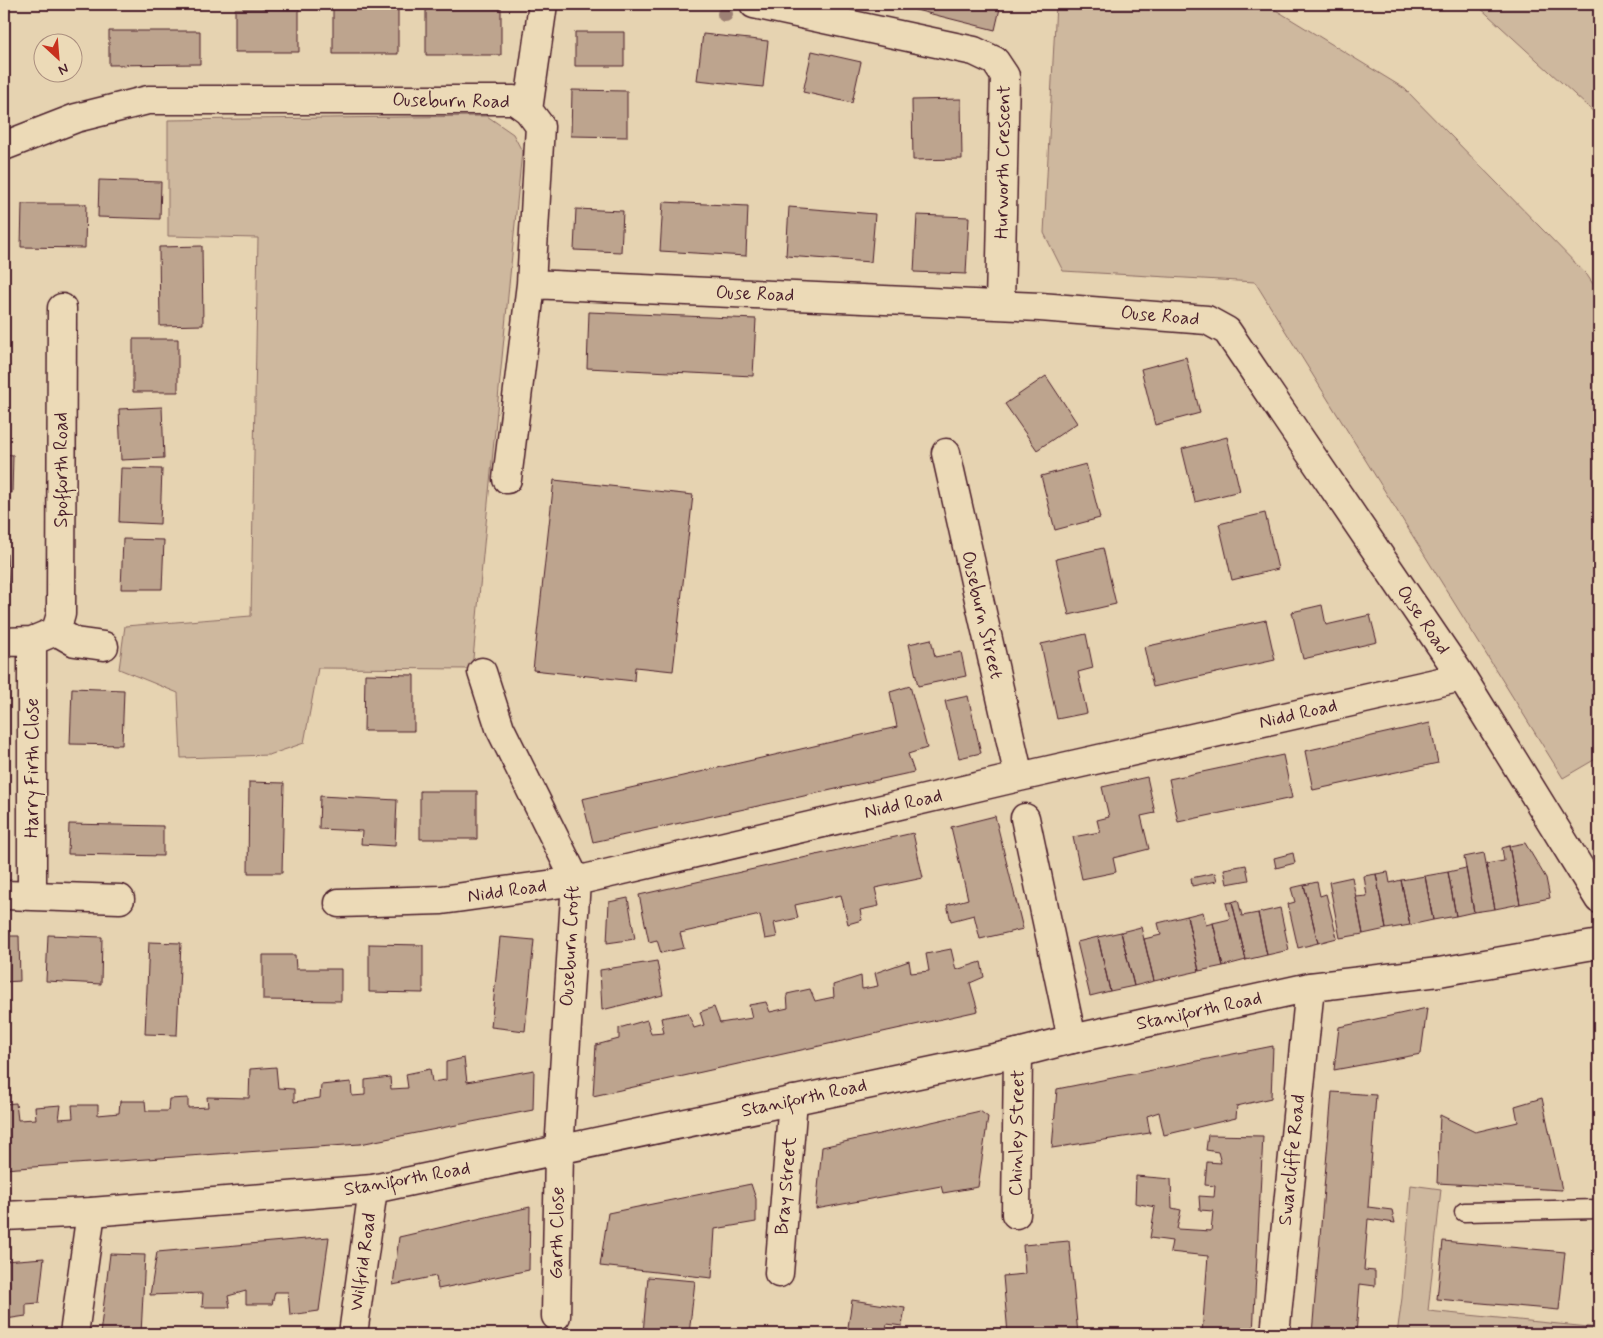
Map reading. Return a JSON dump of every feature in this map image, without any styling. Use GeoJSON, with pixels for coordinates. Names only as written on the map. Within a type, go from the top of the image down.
{"type":"FeatureCollection","features":[{"type":"Feature","properties":{"kind":"street"},"geometry":{"type":"LineString","coordinates":[[528,110],[543,4]]}},
{"type":"Feature","properties":{"kind":"street","name":"Hurworth Crescent"},"geometry":{"type":"LineString","coordinates":[[754,4],[974,51],[995,61],[1005,76],[1000,305]]}},
{"type":"Feature","properties":{"kind":"street","name":"Ouseburn Road"},"geometry":{"type":"LineString","coordinates":[[4,146],[76,118],[148,100],[514,100],[528,110],[540,126],[531,284],[507,479]]}},
{"type":"Feature","properties":{"kind":"street","name":"Ouse Road"},"geometry":{"type":"LineString","coordinates":[[531,284],[1000,305],[1207,320],[1227,331],[1462,677],[1599,899]]}},
{"type":"Feature","properties":{"kind":"street","name":"Spofforth Road"},"geometry":{"type":"LineString","coordinates":[[44,636],[61,614],[62,308]]}},
{"type":"Feature","properties":{"kind":"street","name":"Ouseburn Street"},"geometry":{"type":"LineString","coordinates":[[946,453],[1019,777]]}},
{"type":"Feature","properties":{"kind":"street"},"geometry":{"type":"LineString","coordinates":[[4,642],[44,636],[104,646]]}},
{"type":"Feature","properties":{"kind":"street","name":"Harry Firth Close"},"geometry":{"type":"LineString","coordinates":[[32,895],[44,636]]}},
{"type":"Feature","properties":{"kind":"street","name":"Ouseburn Croft"},"geometry":{"type":"LineString","coordinates":[[482,672],[500,728],[576,880],[559,1150]]}},
{"type":"Feature","properties":{"kind":"street","name":"Nidd Road"},"geometry":{"type":"LineString","coordinates":[[339,902],[442,900],[576,880],[1462,677]]}},
{"type":"Feature","properties":{"kind":"street"},"geometry":{"type":"LineString","coordinates":[[1025,818],[1072,1039]]}},
{"type":"Feature","properties":{"kind":"street"},"geometry":{"type":"LineString","coordinates":[[4,895],[120,898]]}},
{"type":"Feature","properties":{"kind":"street","name":"Staniforth Road"},"geometry":{"type":"LineString","coordinates":[[4,1216],[90,1212],[374,1189],[1018,1053],[1072,1039],[1310,987],[1440,972],[1599,944]]}},
{"type":"Feature","properties":{"kind":"street","name":"Swarcliffe Road"},"geometry":{"type":"LineString","coordinates":[[1275,1334],[1310,987]]}},
{"type":"Feature","properties":{"kind":"street","name":"Chinley Street"},"geometry":{"type":"LineString","coordinates":[[1016,1214],[1018,1053]]}},
{"type":"Feature","properties":{"kind":"street","name":"Bray Street"},"geometry":{"type":"LineString","coordinates":[[779,1273],[793,1100]]}},
{"type":"Feature","properties":{"kind":"street","name":"Garth Close"},"geometry":{"type":"LineString","coordinates":[[556,1316],[559,1150]]}},
{"type":"Feature","properties":{"kind":"street","name":"Wilfrid Road"},"geometry":{"type":"LineString","coordinates":[[353,1334],[374,1189]]}},
{"type":"Feature","properties":{"kind":"street"},"geometry":{"type":"LineString","coordinates":[[74,1334],[90,1212]]}},
{"type":"Feature","properties":{"kind":"lane"},"geometry":{"type":"LineString","coordinates":[[1464,1212],[1599,1208]]}},
{"type":"Feature","properties":{"kind":"shaded area"},"geometry":{"type":"Polygon","coordinates":[[[1056,4],[1266,4],[1405,89],[1587,275],[1599,293],[1599,757],[1563,778],[1255,282],[1063,271],[1044,233],[1056,4]]]}},
{"type":"Feature","properties":{"kind":"shaded area"},"geometry":{"type":"Polygon","coordinates":[[[1476,4],[1599,4],[1599,117],[1476,4]]]}},
{"type":"Feature","properties":{"kind":"shaded area"},"geometry":{"type":"Polygon","coordinates":[[[487,116],[513,134],[522,151],[472,669],[318,668],[304,743],[269,755],[181,758],[178,693],[119,669],[125,626],[251,616],[258,238],[168,236],[168,120],[487,116]]]}},
{"type":"Feature","properties":{"kind":"shaded area"},"geometry":{"type":"Polygon","coordinates":[[[1411,1185],[1441,1189],[1428,1311],[1599,1328],[1599,1334],[1397,1334],[1402,1298],[1411,1185]]]}},
{"type":"Feature","properties":{"kind":"building"},"geometry":{"type":"Polygon","coordinates":[[[905,4],[1001,4],[995,30],[904,7],[905,4]]]}},
{"type":"Feature","properties":{"kind":"building"},"geometry":{"type":"Polygon","coordinates":[[[333,8],[398,8],[398,54],[333,54],[333,8]]]}},
{"type":"Feature","properties":{"kind":"building"},"geometry":{"type":"Polygon","coordinates":[[[426,8],[501,8],[501,55],[426,55],[426,8]]]}},
{"type":"Feature","properties":{"kind":"building"},"geometry":{"type":"Polygon","coordinates":[[[235,9],[299,9],[299,52],[235,52],[235,9]]]}},
{"type":"Feature","properties":{"kind":"building"},"geometry":{"type":"Polygon","coordinates":[[[109,31],[200,31],[200,64],[109,65],[109,31]]]}},
{"type":"Feature","properties":{"kind":"building"},"geometry":{"type":"Polygon","coordinates":[[[575,32],[624,32],[624,66],[575,66],[575,32]]]}},
{"type":"Feature","properties":{"kind":"building"},"geometry":{"type":"Polygon","coordinates":[[[703,34],[768,41],[763,87],[697,80],[703,34]]]}},
{"type":"Feature","properties":{"kind":"building"},"geometry":{"type":"Polygon","coordinates":[[[812,51],[861,62],[852,103],[803,92],[812,51]]]}},
{"type":"Feature","properties":{"kind":"building"},"geometry":{"type":"Polygon","coordinates":[[[572,90],[627,91],[627,137],[571,136],[572,90]]]}},
{"type":"Feature","properties":{"kind":"building"},"geometry":{"type":"Polygon","coordinates":[[[961,99],[962,159],[913,160],[912,100],[961,99]]]}},
{"type":"Feature","properties":{"kind":"building"},"geometry":{"type":"Polygon","coordinates":[[[99,180],[161,182],[160,219],[98,217],[99,180]]]}},
{"type":"Feature","properties":{"kind":"building"},"geometry":{"type":"Polygon","coordinates":[[[663,202],[748,206],[746,256],[660,251],[663,202]]]}},
{"type":"Feature","properties":{"kind":"building"},"geometry":{"type":"Polygon","coordinates":[[[22,204],[86,204],[85,248],[21,247],[22,204]]]}},
{"type":"Feature","properties":{"kind":"building"},"geometry":{"type":"Polygon","coordinates":[[[789,207],[875,214],[871,262],[786,256],[789,207]]]}},
{"type":"Feature","properties":{"kind":"building"},"geometry":{"type":"Polygon","coordinates":[[[576,209],[623,211],[621,252],[574,250],[576,209]]]}},
{"type":"Feature","properties":{"kind":"building"},"geometry":{"type":"Polygon","coordinates":[[[917,215],[969,217],[966,274],[914,272],[917,215]]]}},
{"type":"Feature","properties":{"kind":"building"},"geometry":{"type":"Polygon","coordinates":[[[202,246],[203,325],[160,326],[159,247],[202,246]]]}},
{"type":"Feature","properties":{"kind":"building"},"geometry":{"type":"Polygon","coordinates":[[[589,312],[756,319],[753,376],[587,368],[589,312]]]}},
{"type":"Feature","properties":{"kind":"building"},"geometry":{"type":"Polygon","coordinates":[[[133,339],[178,339],[178,392],[133,392],[133,339]]]}},
{"type":"Feature","properties":{"kind":"building"},"geometry":{"type":"Polygon","coordinates":[[[1186,357],[1200,413],[1155,425],[1141,369],[1186,357]]]}},
{"type":"Feature","properties":{"kind":"building"},"geometry":{"type":"Polygon","coordinates":[[[1046,376],[1077,423],[1037,450],[1005,404],[1046,376]]]}},
{"type":"Feature","properties":{"kind":"building"},"geometry":{"type":"Polygon","coordinates":[[[162,407],[164,458],[121,460],[119,409],[162,407]]]}},
{"type":"Feature","properties":{"kind":"building"},"geometry":{"type":"Polygon","coordinates":[[[1227,437],[1240,491],[1195,502],[1182,449],[1227,437]]]}},
{"type":"Feature","properties":{"kind":"building"},"geometry":{"type":"Polygon","coordinates":[[[4,454],[13,455],[12,493],[4,493],[4,454]]]}},
{"type":"Feature","properties":{"kind":"building"},"geometry":{"type":"Polygon","coordinates":[[[1086,464],[1100,518],[1055,530],[1041,476],[1086,464]]]}},
{"type":"Feature","properties":{"kind":"building"},"geometry":{"type":"Polygon","coordinates":[[[121,468],[162,469],[160,524],[119,522],[121,468]]]}},
{"type":"Feature","properties":{"kind":"building"},"geometry":{"type":"Polygon","coordinates":[[[554,480],[693,495],[673,671],[635,667],[634,681],[533,670],[554,480]]]}},
{"type":"Feature","properties":{"kind":"building"},"geometry":{"type":"Polygon","coordinates":[[[1265,513],[1278,569],[1232,580],[1219,524],[1265,513]]]}},
{"type":"Feature","properties":{"kind":"building"},"geometry":{"type":"Polygon","coordinates":[[[123,539],[164,540],[162,589],[121,589],[123,539]]]}},
{"type":"Feature","properties":{"kind":"building"},"geometry":{"type":"Polygon","coordinates":[[[1103,548],[1116,604],[1069,615],[1056,559],[1103,548]]]}},
{"type":"Feature","properties":{"kind":"building"},"geometry":{"type":"Polygon","coordinates":[[[4,554],[7,554],[9,595],[4,595],[4,554]]]}},
{"type":"Feature","properties":{"kind":"building"},"geometry":{"type":"Polygon","coordinates":[[[1322,605],[1326,625],[1370,615],[1377,642],[1303,659],[1292,612],[1322,605]]]}},
{"type":"Feature","properties":{"kind":"building"},"geometry":{"type":"Polygon","coordinates":[[[1266,620],[1275,660],[1153,687],[1144,647],[1266,620]]]}},
{"type":"Feature","properties":{"kind":"building"},"geometry":{"type":"Polygon","coordinates":[[[1086,634],[1093,668],[1078,672],[1087,713],[1057,719],[1041,644],[1086,634]]]}},
{"type":"Feature","properties":{"kind":"building"},"geometry":{"type":"Polygon","coordinates":[[[931,639],[935,657],[961,652],[966,676],[918,686],[909,644],[931,639]]]}},
{"type":"Feature","properties":{"kind":"building"},"geometry":{"type":"Polygon","coordinates":[[[365,674],[414,675],[414,731],[364,731],[365,674]]]}},
{"type":"Feature","properties":{"kind":"building"},"geometry":{"type":"Polygon","coordinates":[[[910,686],[927,748],[908,754],[914,772],[593,842],[582,799],[897,727],[890,692],[910,686]]]}},
{"type":"Feature","properties":{"kind":"building"},"geometry":{"type":"Polygon","coordinates":[[[72,688],[124,690],[122,745],[70,744],[72,688]]]}},
{"type":"Feature","properties":{"kind":"building"},"geometry":{"type":"Polygon","coordinates":[[[968,696],[981,753],[959,758],[945,701],[968,696]]]}},
{"type":"Feature","properties":{"kind":"building"},"geometry":{"type":"Polygon","coordinates":[[[1430,723],[1438,763],[1313,790],[1305,751],[1430,723]]]}},
{"type":"Feature","properties":{"kind":"building"},"geometry":{"type":"Polygon","coordinates":[[[1283,755],[1292,798],[1178,822],[1169,779],[1283,755]]]}},
{"type":"Feature","properties":{"kind":"building"},"geometry":{"type":"Polygon","coordinates":[[[1147,777],[1155,813],[1141,816],[1149,849],[1113,858],[1116,872],[1082,879],[1073,837],[1100,832],[1097,820],[1109,817],[1102,787],[1147,777]]]}},
{"type":"Feature","properties":{"kind":"building"},"geometry":{"type":"Polygon","coordinates":[[[249,782],[284,783],[282,873],[248,873],[249,782]]]}},
{"type":"Feature","properties":{"kind":"building"},"geometry":{"type":"Polygon","coordinates":[[[420,791],[477,791],[477,839],[420,839],[420,791]]]}},
{"type":"Feature","properties":{"kind":"building"},"geometry":{"type":"Polygon","coordinates":[[[320,796],[397,800],[395,846],[361,844],[362,831],[319,829],[320,796]]]}},
{"type":"Feature","properties":{"kind":"building"},"geometry":{"type":"Polygon","coordinates":[[[995,816],[1023,929],[980,939],[974,915],[951,921],[947,905],[968,899],[951,827],[995,816]]]}},
{"type":"Feature","properties":{"kind":"building"},"geometry":{"type":"Polygon","coordinates":[[[69,824],[163,826],[163,856],[68,854],[69,824]]]}},
{"type":"Feature","properties":{"kind":"building"},"geometry":{"type":"Polygon","coordinates":[[[913,833],[923,878],[875,888],[879,906],[860,910],[862,920],[848,924],[841,895],[795,905],[798,918],[774,923],[777,937],[765,939],[760,915],[680,933],[684,948],[661,953],[657,940],[649,942],[639,895],[913,833]]]}},
{"type":"Feature","properties":{"kind":"building"},"geometry":{"type":"Polygon","coordinates":[[[1525,843],[1546,878],[1550,898],[1520,904],[1509,846],[1525,843]]]}},
{"type":"Feature","properties":{"kind":"building"},"geometry":{"type":"Polygon","coordinates":[[[1509,846],[1520,904],[1495,909],[1486,864],[1504,861],[1502,848],[1509,846]]]}},
{"type":"Feature","properties":{"kind":"building"},"geometry":{"type":"Polygon","coordinates":[[[1293,853],[1295,863],[1276,868],[1274,858],[1293,853]]]}},
{"type":"Feature","properties":{"kind":"building"},"geometry":{"type":"Polygon","coordinates":[[[1484,853],[1495,909],[1474,912],[1464,857],[1484,853]]]}},
{"type":"Feature","properties":{"kind":"building"},"geometry":{"type":"Polygon","coordinates":[[[1246,865],[1249,880],[1227,884],[1224,869],[1246,865]]]}},
{"type":"Feature","properties":{"kind":"building"},"geometry":{"type":"Polygon","coordinates":[[[1466,868],[1474,912],[1456,916],[1448,872],[1466,868]]]}},
{"type":"Feature","properties":{"kind":"building"},"geometry":{"type":"Polygon","coordinates":[[[1388,872],[1390,883],[1401,880],[1410,925],[1386,929],[1376,874],[1388,872]]]}},
{"type":"Feature","properties":{"kind":"building"},"geometry":{"type":"Polygon","coordinates":[[[1448,872],[1456,916],[1433,920],[1425,876],[1448,872]]]}},
{"type":"Feature","properties":{"kind":"building"},"geometry":{"type":"Polygon","coordinates":[[[1215,873],[1217,881],[1192,886],[1191,878],[1215,873]]]}},
{"type":"Feature","properties":{"kind":"building"},"geometry":{"type":"Polygon","coordinates":[[[1376,874],[1386,929],[1363,934],[1356,897],[1367,896],[1364,876],[1376,874]]]}},
{"type":"Feature","properties":{"kind":"building"},"geometry":{"type":"Polygon","coordinates":[[[1425,876],[1433,920],[1410,925],[1401,880],[1425,876]]]}},
{"type":"Feature","properties":{"kind":"building"},"geometry":{"type":"Polygon","coordinates":[[[1352,877],[1363,934],[1340,938],[1329,882],[1352,877]]]}},
{"type":"Feature","properties":{"kind":"building"},"geometry":{"type":"Polygon","coordinates":[[[1317,882],[1320,896],[1326,894],[1337,938],[1318,943],[1304,885],[1317,882]]]}},
{"type":"Feature","properties":{"kind":"building"},"geometry":{"type":"Polygon","coordinates":[[[1304,885],[1318,943],[1298,948],[1288,904],[1295,902],[1291,888],[1304,885]]]}},
{"type":"Feature","properties":{"kind":"building"},"geometry":{"type":"Polygon","coordinates":[[[628,898],[635,939],[607,943],[609,902],[628,898]]]}},
{"type":"Feature","properties":{"kind":"building"},"geometry":{"type":"Polygon","coordinates":[[[1238,900],[1242,916],[1258,913],[1267,955],[1246,960],[1232,902],[1238,900]]]}},
{"type":"Feature","properties":{"kind":"building"},"geometry":{"type":"Polygon","coordinates":[[[1232,902],[1246,960],[1223,966],[1213,923],[1230,919],[1226,903],[1232,902]]]}},
{"type":"Feature","properties":{"kind":"building"},"geometry":{"type":"Polygon","coordinates":[[[1280,908],[1289,950],[1267,955],[1258,913],[1280,908]]]}},
{"type":"Feature","properties":{"kind":"building"},"geometry":{"type":"Polygon","coordinates":[[[1203,912],[1206,925],[1213,923],[1223,966],[1199,971],[1187,916],[1203,912]]]}},
{"type":"Feature","properties":{"kind":"building"},"geometry":{"type":"Polygon","coordinates":[[[1187,916],[1199,971],[1154,981],[1144,939],[1161,935],[1158,923],[1187,916]]]}},
{"type":"Feature","properties":{"kind":"building"},"geometry":{"type":"Polygon","coordinates":[[[1141,927],[1154,981],[1134,986],[1121,932],[1141,927]]]}},
{"type":"Feature","properties":{"kind":"building"},"geometry":{"type":"Polygon","coordinates":[[[1121,932],[1134,986],[1110,991],[1098,937],[1121,932]]]}},
{"type":"Feature","properties":{"kind":"building"},"geometry":{"type":"Polygon","coordinates":[[[48,935],[102,937],[101,984],[46,981],[48,935]]]}},
{"type":"Feature","properties":{"kind":"building"},"geometry":{"type":"Polygon","coordinates":[[[4,936],[19,936],[20,981],[4,982],[4,936]]]}},
{"type":"Feature","properties":{"kind":"building"},"geometry":{"type":"Polygon","coordinates":[[[500,937],[534,940],[525,1031],[491,1027],[500,937]]]}},
{"type":"Feature","properties":{"kind":"building"},"geometry":{"type":"Polygon","coordinates":[[[1098,937],[1110,991],[1090,996],[1077,942],[1098,937]]]}},
{"type":"Feature","properties":{"kind":"building"},"geometry":{"type":"Polygon","coordinates":[[[149,942],[181,943],[177,1035],[145,1034],[149,942]]]}},
{"type":"Feature","properties":{"kind":"building"},"geometry":{"type":"Polygon","coordinates":[[[369,944],[423,945],[423,993],[369,992],[369,944]]]}},
{"type":"Feature","properties":{"kind":"building"},"geometry":{"type":"Polygon","coordinates":[[[951,949],[956,970],[981,962],[984,977],[970,983],[978,1011],[593,1096],[596,1045],[619,1039],[619,1028],[647,1020],[651,1034],[664,1033],[661,1018],[688,1013],[694,1028],[704,1025],[700,1012],[714,1007],[720,1023],[752,1018],[749,1005],[766,1002],[770,1012],[788,1008],[787,994],[810,989],[815,1001],[834,997],[833,985],[861,976],[862,989],[878,986],[875,973],[909,961],[911,973],[929,971],[926,954],[951,949]]]}},
{"type":"Feature","properties":{"kind":"building"},"geometry":{"type":"Polygon","coordinates":[[[263,955],[295,955],[296,969],[341,969],[341,1001],[263,1000],[263,955]]]}},
{"type":"Feature","properties":{"kind":"building"},"geometry":{"type":"Polygon","coordinates":[[[657,961],[663,995],[602,1010],[600,970],[657,961]]]}},
{"type":"Feature","properties":{"kind":"building"},"geometry":{"type":"Polygon","coordinates":[[[1427,1008],[1421,1054],[1334,1070],[1339,1027],[1427,1008]]]}},
{"type":"Feature","properties":{"kind":"building"},"geometry":{"type":"Polygon","coordinates":[[[1273,1046],[1271,1098],[1237,1106],[1236,1118],[1164,1135],[1159,1112],[1147,1116],[1150,1133],[1052,1148],[1057,1089],[1273,1046]]]}},
{"type":"Feature","properties":{"kind":"building"},"geometry":{"type":"Polygon","coordinates":[[[464,1058],[467,1082],[534,1070],[533,1110],[360,1144],[4,1169],[4,1104],[16,1103],[18,1120],[36,1119],[35,1107],[61,1105],[59,1119],[73,1118],[72,1105],[98,1105],[98,1115],[119,1113],[120,1101],[145,1101],[146,1111],[168,1111],[169,1099],[188,1098],[188,1108],[208,1107],[207,1097],[249,1098],[250,1069],[276,1067],[278,1088],[294,1089],[294,1102],[320,1098],[321,1085],[351,1082],[352,1096],[365,1095],[365,1080],[390,1077],[391,1089],[408,1088],[406,1074],[430,1069],[432,1082],[446,1080],[446,1062],[464,1058]]]}},
{"type":"Feature","properties":{"kind":"building"},"geometry":{"type":"Polygon","coordinates":[[[1332,1092],[1376,1095],[1368,1207],[1392,1210],[1395,1223],[1368,1219],[1364,1270],[1375,1271],[1375,1286],[1360,1284],[1356,1334],[1312,1334],[1332,1092]]]}},
{"type":"Feature","properties":{"kind":"building"},"geometry":{"type":"Polygon","coordinates":[[[1542,1098],[1562,1190],[1437,1183],[1440,1115],[1475,1132],[1518,1122],[1515,1106],[1542,1098]]]}},
{"type":"Feature","properties":{"kind":"building"},"geometry":{"type":"Polygon","coordinates":[[[980,1111],[988,1117],[978,1187],[943,1193],[941,1186],[816,1209],[822,1147],[980,1111]]]}},
{"type":"Feature","properties":{"kind":"building"},"geometry":{"type":"Polygon","coordinates":[[[1208,1135],[1263,1136],[1253,1334],[1202,1334],[1208,1256],[1170,1252],[1172,1241],[1150,1238],[1155,1207],[1135,1203],[1136,1176],[1171,1179],[1172,1208],[1181,1210],[1177,1229],[1211,1231],[1213,1211],[1200,1210],[1199,1196],[1214,1197],[1215,1186],[1205,1185],[1207,1162],[1221,1163],[1218,1152],[1206,1150],[1208,1135]]]}},
{"type":"Feature","properties":{"kind":"building"},"geometry":{"type":"Polygon","coordinates":[[[751,1184],[756,1199],[756,1222],[715,1229],[712,1278],[600,1266],[608,1213],[751,1184]]]}},
{"type":"Feature","properties":{"kind":"building"},"geometry":{"type":"Polygon","coordinates":[[[530,1207],[529,1270],[438,1289],[436,1276],[393,1285],[399,1237],[530,1207]]]}},
{"type":"Feature","properties":{"kind":"building"},"geometry":{"type":"Polygon","coordinates":[[[329,1237],[319,1311],[290,1315],[288,1292],[275,1292],[272,1304],[246,1304],[246,1291],[228,1296],[230,1307],[202,1307],[203,1293],[150,1295],[157,1252],[329,1237]]]}},
{"type":"Feature","properties":{"kind":"building"},"geometry":{"type":"Polygon","coordinates":[[[1069,1241],[1078,1334],[1008,1334],[1003,1276],[1025,1274],[1023,1245],[1069,1241]]]}},
{"type":"Feature","properties":{"kind":"building"},"geometry":{"type":"Polygon","coordinates":[[[1443,1241],[1565,1252],[1559,1310],[1437,1299],[1443,1241]]]}},
{"type":"Feature","properties":{"kind":"building"},"geometry":{"type":"Polygon","coordinates":[[[110,1254],[145,1255],[141,1334],[100,1334],[110,1254]]]}},
{"type":"Feature","properties":{"kind":"building"},"geometry":{"type":"Polygon","coordinates":[[[44,1258],[39,1303],[26,1304],[26,1316],[6,1319],[4,1311],[4,1261],[44,1258]]]}},
{"type":"Feature","properties":{"kind":"building"},"geometry":{"type":"Polygon","coordinates":[[[648,1277],[695,1281],[689,1334],[643,1333],[648,1277]]]}},
{"type":"Feature","properties":{"kind":"building"},"geometry":{"type":"Polygon","coordinates":[[[852,1300],[905,1308],[902,1326],[887,1324],[885,1334],[847,1334],[852,1300]]]}}]}
